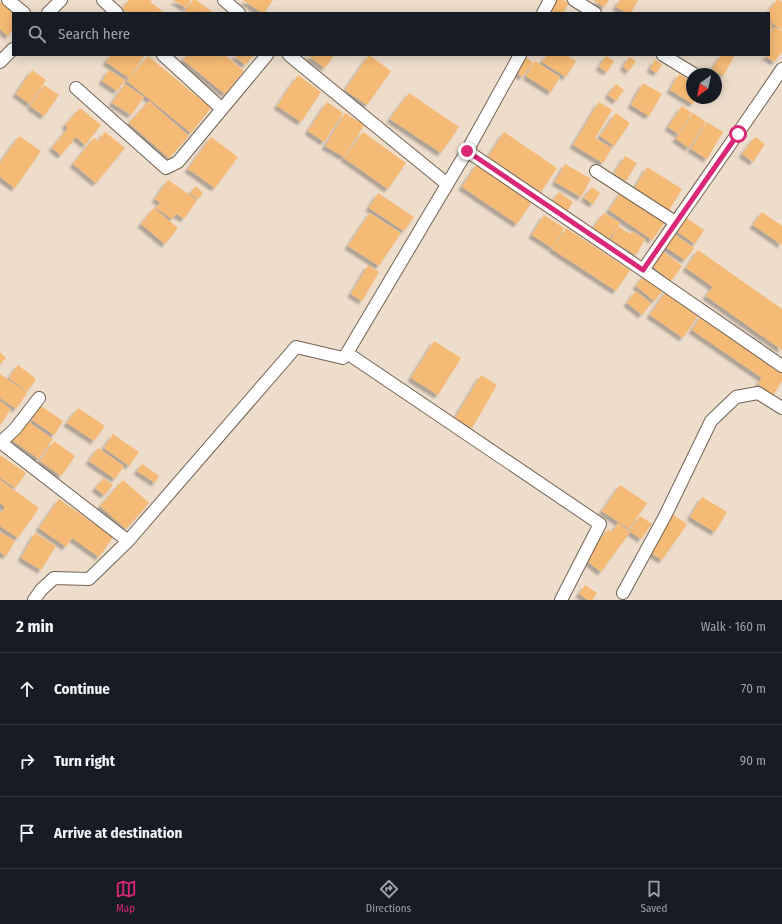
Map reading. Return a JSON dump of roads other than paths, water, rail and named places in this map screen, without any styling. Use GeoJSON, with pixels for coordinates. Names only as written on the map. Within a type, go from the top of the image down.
{"type":"FeatureCollection","features":[{"type":"Feature","properties":{"kind":"street"},"geometry":{"type":"LineString","coordinates":[[8,0],[23,12]]}},
{"type":"Feature","properties":{"kind":"street"},"geometry":{"type":"LineString","coordinates":[[49,12],[61,0]]}},
{"type":"Feature","properties":{"kind":"street"},"geometry":{"type":"LineString","coordinates":[[103,0],[116,12]]}},
{"type":"Feature","properties":{"kind":"street"},"geometry":{"type":"LineString","coordinates":[[224,0],[238,12]]}},
{"type":"Feature","properties":{"kind":"street"},"geometry":{"type":"LineString","coordinates":[[544,12],[550,0]]}},
{"type":"Feature","properties":{"kind":"street"},"geometry":{"type":"LineString","coordinates":[[574,0],[593,12]]}},
{"type":"Feature","properties":{"kind":"street"},"geometry":{"type":"LineString","coordinates":[[0,62],[12,50]]}},
{"type":"Feature","properties":{"kind":"street"},"geometry":{"type":"LineString","coordinates":[[164,56],[222,109]]}},
{"type":"Feature","properties":{"kind":"street"},"geometry":{"type":"LineString","coordinates":[[76,88],[166,168],[178,162],[267,56]]}},
{"type":"Feature","properties":{"kind":"street"},"geometry":{"type":"LineString","coordinates":[[290,56],[447,184]]}},
{"type":"Feature","properties":{"kind":"street"},"geometry":{"type":"LineString","coordinates":[[34,600],[41,590],[54,578],[89,579],[128,541],[296,347],[343,358],[467,151],[519,56]]}},
{"type":"Feature","properties":{"kind":"street"},"geometry":{"type":"LineString","coordinates":[[665,56],[686,69]]}},
{"type":"Feature","properties":{"kind":"street"},"geometry":{"type":"LineString","coordinates":[[643,270],[782,69]]}},
{"type":"Feature","properties":{"kind":"street"},"geometry":{"type":"LineString","coordinates":[[467,151],[782,366]]}},
{"type":"Feature","properties":{"kind":"street"},"geometry":{"type":"LineString","coordinates":[[596,171],[676,222]]}},
{"type":"Feature","properties":{"kind":"street"},"geometry":{"type":"LineString","coordinates":[[347,353],[600,524],[561,600]]}},
{"type":"Feature","properties":{"kind":"street"},"geometry":{"type":"LineString","coordinates":[[623,593],[665,516],[711,421],[736,397],[758,393],[782,408]]}},
{"type":"Feature","properties":{"kind":"street"},"geometry":{"type":"LineString","coordinates":[[39,398],[15,429],[0,443],[128,541]]}}]}
